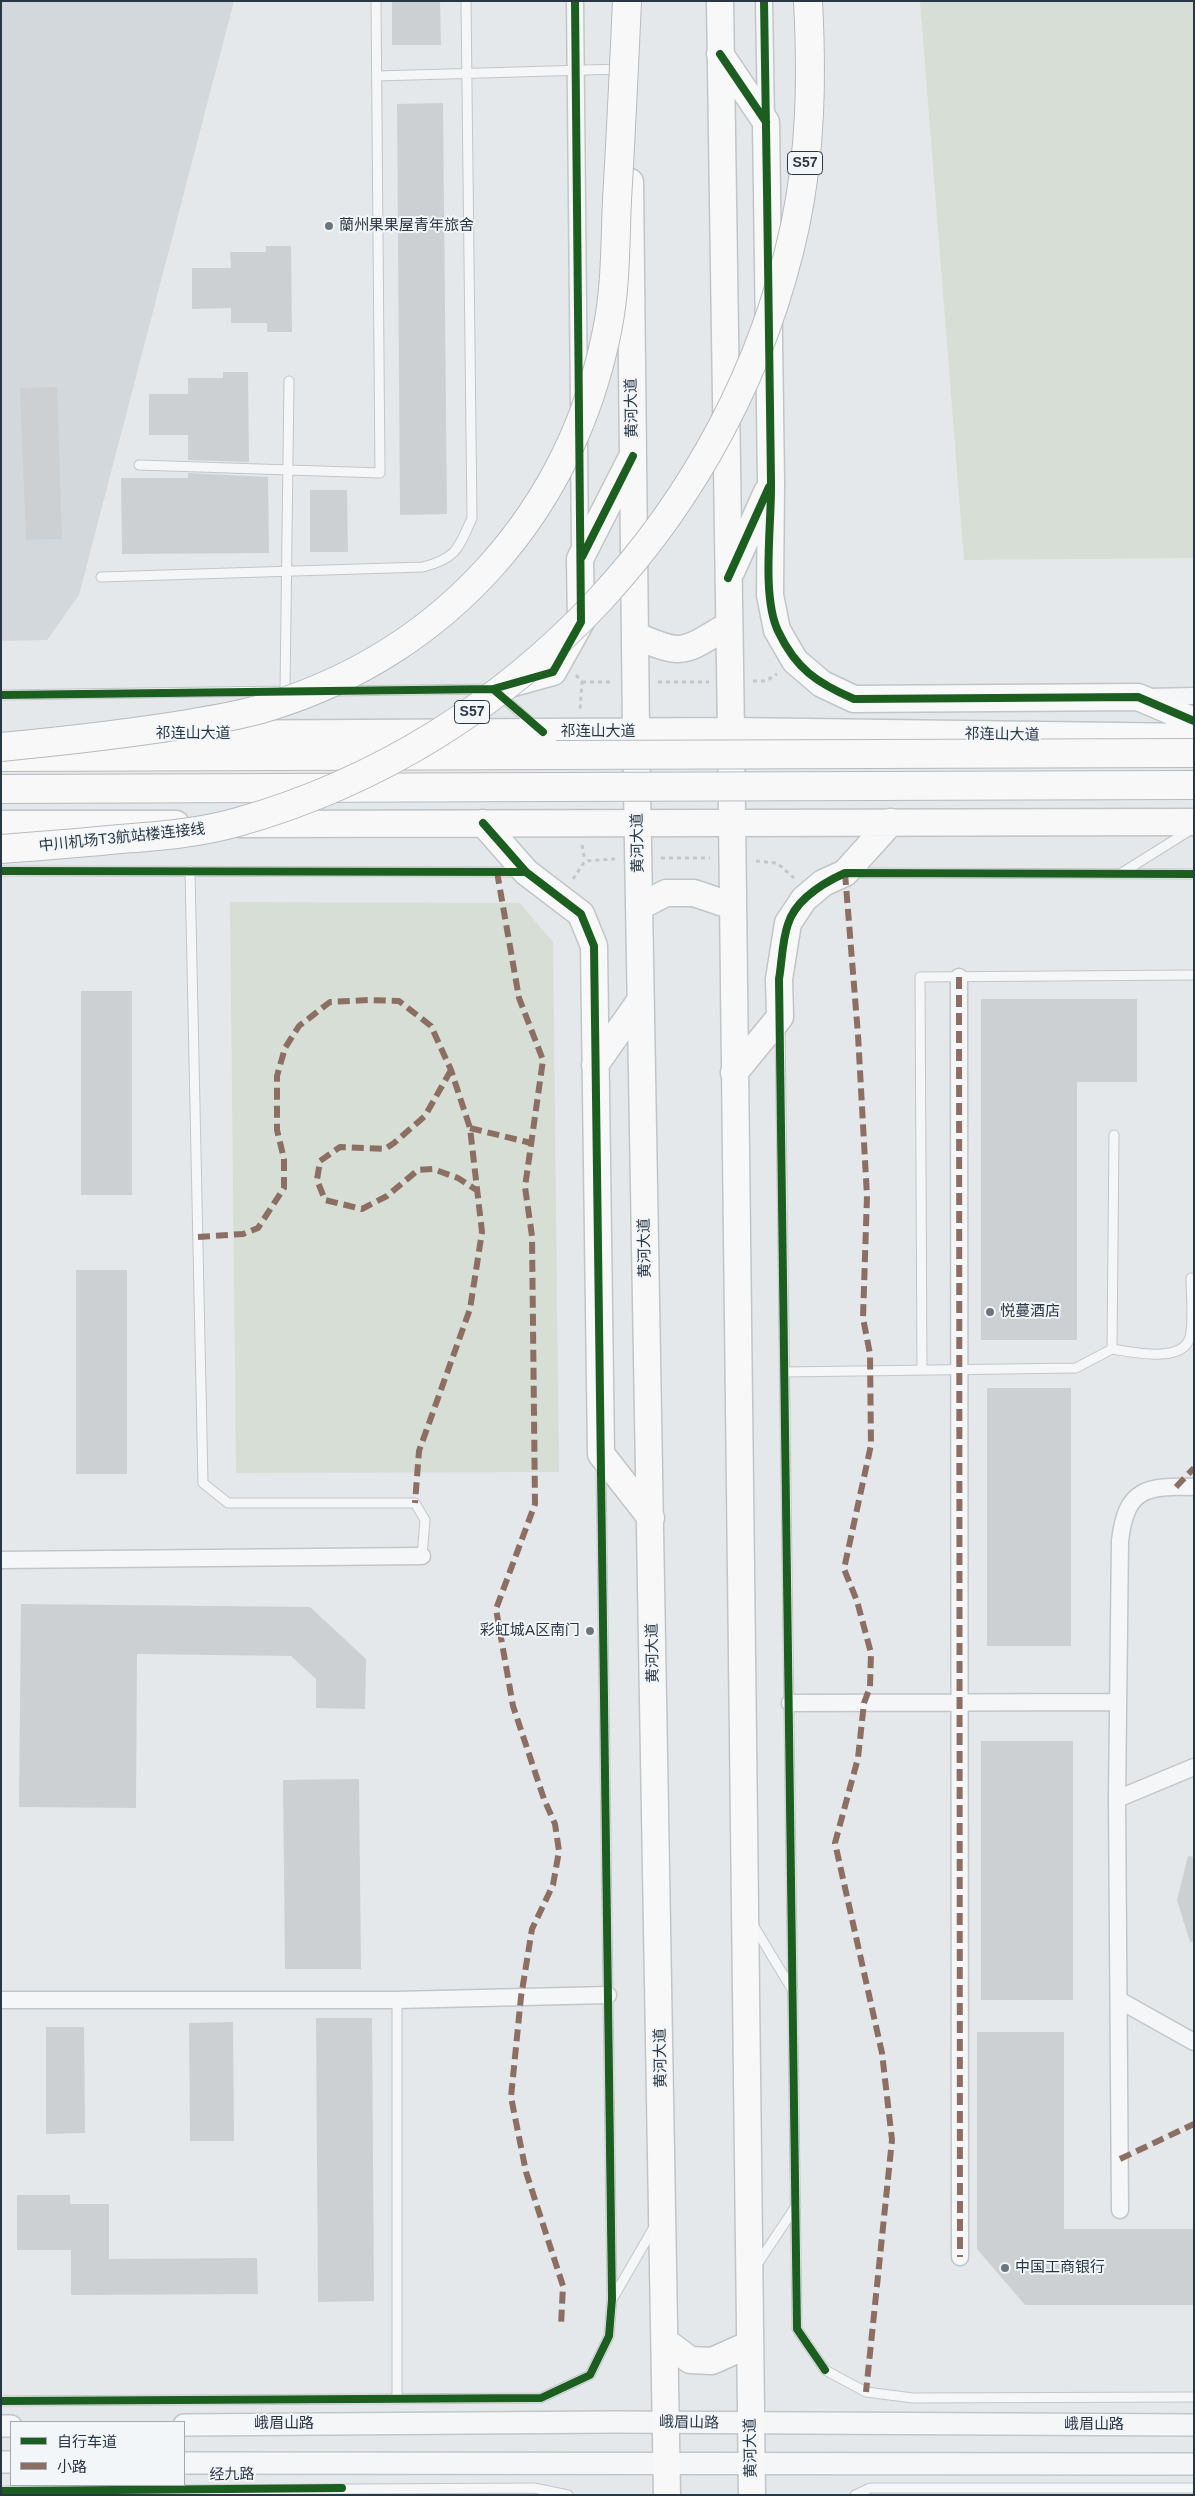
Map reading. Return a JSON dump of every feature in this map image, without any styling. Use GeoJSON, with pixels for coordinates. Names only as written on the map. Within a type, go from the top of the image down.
{"type":"FeatureCollection","features":[{"type":"Feature","properties":{"kind":"highway"},"geometry":{"type":"LineString","coordinates":[[1,747],[117,736],[212,720],[269,707],[305,695],[374,662],[407,641],[438,618],[493,566],[522,528],[558,472],[585,411],[600,366],[613,291],[627,1]]}},
{"type":"Feature","properties":{"kind":"highway","name":"中川机场T3航站楼连接线"},"geometry":{"type":"LineString","coordinates":[[1,849],[195,833],[263,815],[321,794],[401,756],[476,709],[542,657],[586,616],[651,541],[701,466],[730,414],[768,321],[795,225],[805,166],[812,76],[808,1]]}},
{"type":"Feature","properties":{"kind":"highway"},"geometry":{"type":"LineString","coordinates":[[1,757],[1194,753]]}},
{"type":"Feature","properties":{"kind":"highway"},"geometry":{"type":"LineString","coordinates":[[1,789],[1194,785]]}},
{"type":"Feature","properties":{"kind":"main road","name":"黄河大道"},"geometry":{"type":"LineString","coordinates":[[627,1],[640,1001],[668,2422],[667,2495]]}},
{"type":"Feature","properties":{"kind":"main road","name":"黄河大道"},"geometry":{"type":"LineString","coordinates":[[720,1],[731,731],[752,2495]]}},
{"type":"Feature","properties":{"kind":"main road"},"geometry":{"type":"LineString","coordinates":[[720,54],[766,122],[771,482],[770,595],[777,630],[795,661],[822,684],[854,699],[1138,697],[1194,722]]}},
{"type":"Feature","properties":{"kind":"main road"},"geometry":{"type":"LineString","coordinates":[[493,689],[552,672],[581,622],[580,559],[633,456]]}},
{"type":"Feature","properties":{"kind":"main road"},"geometry":{"type":"LineString","coordinates":[[728,578],[771,482]]}},
{"type":"Feature","properties":{"kind":"main road"},"geometry":{"type":"LineString","coordinates":[[635,635],[666,649],[686,649],[729,625]]}},
{"type":"Feature","properties":{"kind":"main road","name":"祁连山大道"},"geometry":{"type":"LineString","coordinates":[[1,735],[731,731],[1194,737]]}},
{"type":"Feature","properties":{"kind":"main road"},"geometry":{"type":"LineString","coordinates":[[734,1074],[780,1017],[779,979],[788,923],[810,894],[823,883],[845,873],[890,822]]}},
{"type":"Feature","properties":{"kind":"main road"},"geometry":{"type":"LineString","coordinates":[[1,824],[1194,822]]}},
{"type":"Feature","properties":{"kind":"main road"},"geometry":{"type":"LineString","coordinates":[[483,823],[526,872],[581,914],[594,946],[601,1454],[650,1518]]}},
{"type":"Feature","properties":{"kind":"main road"},"geometry":{"type":"LineString","coordinates":[[639,907],[666,893],[694,893],[732,906]]}},
{"type":"Feature","properties":{"kind":"main road"},"geometry":{"type":"LineString","coordinates":[[595,1065],[640,1001]]}},
{"type":"Feature","properties":{"kind":"main road"},"geometry":{"type":"LineString","coordinates":[[666,2342],[690,2360],[712,2361],[750,2344]]}},
{"type":"Feature","properties":{"kind":"street"},"geometry":{"type":"LineString","coordinates":[[575,1],[580,559]]}},
{"type":"Feature","properties":{"kind":"street"},"geometry":{"type":"LineString","coordinates":[[764,1],[766,122]]}},
{"type":"Feature","properties":{"kind":"street"},"geometry":{"type":"LineString","coordinates":[[1138,697],[1194,696]]}},
{"type":"Feature","properties":{"kind":"street"},"geometry":{"type":"LineString","coordinates":[[959,977],[960,2257]]}},
{"type":"Feature","properties":{"kind":"street"},"geometry":{"type":"LineString","coordinates":[[1120,2210],[1117,1799],[1120,1541],[1122,1517],[1136,1497],[1158,1486],[1194,1487]]}},
{"type":"Feature","properties":{"kind":"street"},"geometry":{"type":"LineString","coordinates":[[1,1560],[422,1556]]}},
{"type":"Feature","properties":{"kind":"street"},"geometry":{"type":"LineString","coordinates":[[790,1703],[1118,1702]]}},
{"type":"Feature","properties":{"kind":"street"},"geometry":{"type":"LineString","coordinates":[[1117,1799],[1194,1767]]}},
{"type":"Feature","properties":{"kind":"street"},"geometry":{"type":"LineString","coordinates":[[1,2000],[397,2000],[608,1995]]}},
{"type":"Feature","properties":{"kind":"street"},"geometry":{"type":"LineString","coordinates":[[1119,2000],[1194,2042]]}},
{"type":"Feature","properties":{"kind":"street","name":"峨眉山路"},"geometry":{"type":"LineString","coordinates":[[185,2425],[668,2422],[751,2424],[1194,2425]]}},
{"type":"Feature","properties":{"kind":"street"},"geometry":{"type":"LineString","coordinates":[[185,2462],[1194,2464]]}},
{"type":"Feature","properties":{"kind":"lane"},"geometry":{"type":"LineString","coordinates":[[138,465],[380,472],[376,1]]}},
{"type":"Feature","properties":{"kind":"lane"},"geometry":{"type":"LineString","coordinates":[[101,577],[423,567],[439,563],[451,557],[472,518],[466,1]]}},
{"type":"Feature","properties":{"kind":"lane"},"geometry":{"type":"LineString","coordinates":[[377,76],[628,69]]}},
{"type":"Feature","properties":{"kind":"lane"},"geometry":{"type":"LineString","coordinates":[[285,691],[289,381]]}},
{"type":"Feature","properties":{"kind":"lane"},"geometry":{"type":"LineString","coordinates":[[1,695],[493,689],[543,732]]}},
{"type":"Feature","properties":{"kind":"lane"},"geometry":{"type":"LineString","coordinates":[[1120,874],[1194,828]]}},
{"type":"Feature","properties":{"kind":"lane"},"geometry":{"type":"LineString","coordinates":[[1,871],[526,872]]}},
{"type":"Feature","properties":{"kind":"lane"},"geometry":{"type":"LineString","coordinates":[[190,871],[203,1483],[228,1503],[415,1503],[425,1520],[422,1556]]}},
{"type":"Feature","properties":{"kind":"lane"},"geometry":{"type":"LineString","coordinates":[[845,873],[1194,874]]}},
{"type":"Feature","properties":{"kind":"lane"},"geometry":{"type":"LineString","coordinates":[[922,1370],[920,977],[1194,975]]}},
{"type":"Feature","properties":{"kind":"lane"},"geometry":{"type":"LineString","coordinates":[[780,1017],[797,2329],[824,2370],[866,2392],[913,2398],[1194,2398]]}},
{"type":"Feature","properties":{"kind":"lane"},"geometry":{"type":"LineString","coordinates":[[1112,1349],[1114,1135]]}},
{"type":"Feature","properties":{"kind":"lane"},"geometry":{"type":"LineString","coordinates":[[785,1372],[1076,1368],[1112,1349],[1146,1354],[1174,1354],[1184,1347],[1190,1337],[1191,1278]]}},
{"type":"Feature","properties":{"kind":"lane"},"geometry":{"type":"LineString","coordinates":[[1,2401],[541,2398],[590,2375],[609,2336],[612,2299],[601,1454]]}},
{"type":"Feature","properties":{"kind":"lane"},"geometry":{"type":"LineString","coordinates":[[745,1910],[793,1992]]}},
{"type":"Feature","properties":{"kind":"lane"},"geometry":{"type":"LineString","coordinates":[[397,2000],[397,2399]]}},
{"type":"Feature","properties":{"kind":"lane"},"geometry":{"type":"LineString","coordinates":[[749,2276],[796,2206]]}},
{"type":"Feature","properties":{"kind":"lane"},"geometry":{"type":"LineString","coordinates":[[612,2299],[664,2212]]}},
{"type":"Feature","properties":{"kind":"lane","name":"经九路"},"geometry":{"type":"LineString","coordinates":[[1,2491],[342,2491],[534,2488],[568,2495]]}},
{"type":"Feature","properties":{"kind":"lane"},"geometry":{"type":"LineString","coordinates":[[855,2495],[870,2488],[1194,2488]]}},
{"type":"Feature","properties":{"kind":"path"},"geometry":{"type":"LineString","coordinates":[[582,682],[766,681],[795,661]]}},
{"type":"Feature","properties":{"kind":"path"},"geometry":{"type":"LineString","coordinates":[[560,898],[585,861],[638,857],[732,858],[777,863],[810,894]]}},
{"type":"Feature","properties":{"kind":"shaded area"},"geometry":{"type":"Polygon","coordinates":[[[1,1],[234,1],[79,595],[47,640],[1,641],[1,1]]]}},
{"type":"Feature","properties":{"kind":"shaded area"},"geometry":{"type":"Polygon","coordinates":[[[920,1],[1194,1],[1194,558],[964,560],[920,1]]]}},
{"type":"Feature","properties":{"kind":"shaded area"},"geometry":{"type":"Polygon","coordinates":[[[230,902],[520,903],[553,942],[559,1472],[236,1473],[230,902]]]}},
{"type":"Feature","properties":{"kind":"building"},"geometry":{"type":"Polygon","coordinates":[[[392,1],[440,1],[441,45],[392,45],[392,1]]]}},
{"type":"Feature","properties":{"kind":"building"},"geometry":{"type":"Polygon","coordinates":[[[443,103],[447,514],[400,515],[397,104],[443,103]]]}},
{"type":"Feature","properties":{"kind":"building"},"geometry":{"type":"Polygon","coordinates":[[[266,246],[291,246],[292,332],[267,332],[267,323],[231,323],[231,308],[192,309],[192,268],[231,268],[230,252],[266,252],[266,246]]]}},
{"type":"Feature","properties":{"kind":"building"},"geometry":{"type":"Polygon","coordinates":[[[223,372],[248,372],[249,462],[188,460],[188,435],[149,435],[149,394],[188,394],[188,378],[223,378],[223,372]]]}},
{"type":"Feature","properties":{"kind":"building"},"geometry":{"type":"Polygon","coordinates":[[[57,387],[62,539],[26,540],[20,388],[57,387]]]}},
{"type":"Feature","properties":{"kind":"building"},"geometry":{"type":"Polygon","coordinates":[[[188,473],[268,477],[269,553],[122,554],[121,478],[188,478],[188,473]]]}},
{"type":"Feature","properties":{"kind":"building"},"geometry":{"type":"Polygon","coordinates":[[[310,490],[347,490],[348,552],[310,552],[310,490]]]}},
{"type":"Feature","properties":{"kind":"building"},"geometry":{"type":"Polygon","coordinates":[[[81,991],[132,991],[132,1195],[81,1195],[81,991]]]}},
{"type":"Feature","properties":{"kind":"building"},"geometry":{"type":"Polygon","coordinates":[[[981,999],[1137,999],[1137,1082],[1077,1082],[1077,1340],[981,1340],[981,999]]]}},
{"type":"Feature","properties":{"kind":"building"},"geometry":{"type":"Polygon","coordinates":[[[76,1270],[127,1270],[127,1474],[76,1474],[76,1270]]]}},
{"type":"Feature","properties":{"kind":"building"},"geometry":{"type":"Polygon","coordinates":[[[987,1388],[1071,1388],[1071,1646],[987,1646],[987,1388]]]}},
{"type":"Feature","properties":{"kind":"building"},"geometry":{"type":"Polygon","coordinates":[[[21,1604],[310,1607],[366,1659],[365,1709],[316,1708],[316,1679],[291,1656],[137,1654],[136,1808],[19,1807],[21,1604]]]}},
{"type":"Feature","properties":{"kind":"building"},"geometry":{"type":"Polygon","coordinates":[[[981,1741],[1073,1741],[1073,2000],[981,2000],[981,1741]]]}},
{"type":"Feature","properties":{"kind":"building"},"geometry":{"type":"Polygon","coordinates":[[[359,1779],[361,1969],[285,1969],[283,1780],[359,1779]]]}},
{"type":"Feature","properties":{"kind":"building"},"geometry":{"type":"Polygon","coordinates":[[[1188,1856],[1194,1857],[1194,1941],[1190,1942],[1177,1900],[1188,1856]]]}},
{"type":"Feature","properties":{"kind":"building"},"geometry":{"type":"Polygon","coordinates":[[[316,2018],[372,2018],[374,2301],[318,2302],[316,2018]]]}},
{"type":"Feature","properties":{"kind":"building"},"geometry":{"type":"Polygon","coordinates":[[[233,2022],[234,2141],[190,2141],[189,2023],[233,2022]]]}},
{"type":"Feature","properties":{"kind":"building"},"geometry":{"type":"Polygon","coordinates":[[[46,2027],[84,2027],[85,2133],[46,2134],[46,2027]]]}},
{"type":"Feature","properties":{"kind":"building"},"geometry":{"type":"Polygon","coordinates":[[[977,2032],[1064,2032],[1064,2229],[1194,2229],[1194,2305],[1025,2305],[977,2249],[977,2032]]]}},
{"type":"Feature","properties":{"kind":"building"},"geometry":{"type":"Polygon","coordinates":[[[17,2195],[70,2195],[70,2204],[109,2204],[109,2259],[257,2258],[258,2294],[71,2295],[71,2250],[17,2250],[17,2195]]]}},
{"type":"Feature","properties":{"kind":"marked path"},"geometry":{"type":"LineString","coordinates":[[497,872],[519,998],[543,1060],[525,1187],[532,1236],[535,1504],[496,1609],[513,1706],[544,1799],[555,1824],[559,1851],[553,1885],[532,1929],[521,1997],[511,2097],[526,2172],[563,2286],[561,2326]]}},
{"type":"Feature","properties":{"kind":"marked path"},"geometry":{"type":"LineString","coordinates":[[845,873],[858,1035],[867,1196],[863,1318],[870,1354],[871,1445],[844,1569],[857,1601],[871,1653],[870,1687],[864,1703],[858,1758],[835,1843],[882,2053],[892,2140],[866,2392]]}},
{"type":"Feature","properties":{"kind":"marked path"},"geometry":{"type":"LineString","coordinates":[[959,977],[960,2257]]}},
{"type":"Feature","properties":{"kind":"marked path"},"geometry":{"type":"LineString","coordinates":[[198,1237],[243,1234],[258,1228],[284,1188],[284,1159],[277,1130],[277,1076],[285,1048],[299,1026],[330,1002],[368,1000],[399,1001],[431,1026],[451,1070],[470,1128],[482,1232],[470,1309],[419,1451],[415,1503]]}},
{"type":"Feature","properties":{"kind":"marked path"},"geometry":{"type":"LineString","coordinates":[[451,1070],[425,1116],[394,1143],[385,1149],[340,1147],[320,1161],[317,1180],[325,1200],[362,1209],[387,1196],[418,1170],[433,1169],[458,1178],[478,1191]]}},
{"type":"Feature","properties":{"kind":"marked path"},"geometry":{"type":"LineString","coordinates":[[470,1128],[531,1143]]}},
{"type":"Feature","properties":{"kind":"marked path"},"geometry":{"type":"LineString","coordinates":[[1176,1487],[1194,1468]]}},
{"type":"Feature","properties":{"kind":"marked path"},"geometry":{"type":"LineString","coordinates":[[1120,2159],[1194,2124]]}},
{"type":"Feature","properties":{"kind":"cycle path"},"geometry":{"type":"LineString","coordinates":[[493,689],[553,672],[581,622],[575,1]]}},
{"type":"Feature","properties":{"kind":"cycle path"},"geometry":{"type":"LineString","coordinates":[[764,1],[771,481],[768,558],[773,616],[785,644],[800,665],[809,673],[829,687],[854,699],[1138,697],[1194,721]]}},
{"type":"Feature","properties":{"kind":"cycle path"},"geometry":{"type":"LineString","coordinates":[[720,54],[766,122]]}},
{"type":"Feature","properties":{"kind":"cycle path"},"geometry":{"type":"LineString","coordinates":[[582,557],[633,456]]}},
{"type":"Feature","properties":{"kind":"cycle path"},"geometry":{"type":"LineString","coordinates":[[728,578],[769,487]]}},
{"type":"Feature","properties":{"kind":"cycle path"},"geometry":{"type":"LineString","coordinates":[[1,695],[493,689],[543,732]]}},
{"type":"Feature","properties":{"kind":"cycle path"},"geometry":{"type":"LineString","coordinates":[[1,2401],[541,2398],[590,2375],[609,2336],[612,2299],[594,946],[581,914],[526,872],[483,823]]}},
{"type":"Feature","properties":{"kind":"cycle path"},"geometry":{"type":"LineString","coordinates":[[1,871],[526,872]]}},
{"type":"Feature","properties":{"kind":"cycle path"},"geometry":{"type":"LineString","coordinates":[[825,2370],[797,2329],[779,979],[786,931],[797,907],[811,893],[845,873],[1194,874]]}},
{"type":"Feature","properties":{"kind":"cycle path"},"geometry":{"type":"LineString","coordinates":[[1,2491],[342,2488]]}},
{"type":"Feature","properties":{"kind":"place","name":"蘭州果果屋青年旅舍"},"geometry":{"type":"Point","coordinates":[329,226]}},
{"type":"Feature","properties":{"kind":"place","name":"悦蔓酒店"},"geometry":{"type":"Point","coordinates":[990,1312]}},
{"type":"Feature","properties":{"kind":"place","name":"彩虹城A区南门"},"geometry":{"type":"Point","coordinates":[590,1631]}},
{"type":"Feature","properties":{"kind":"place","name":"中国工商银行"},"geometry":{"type":"Point","coordinates":[1005,2268]}}]}
